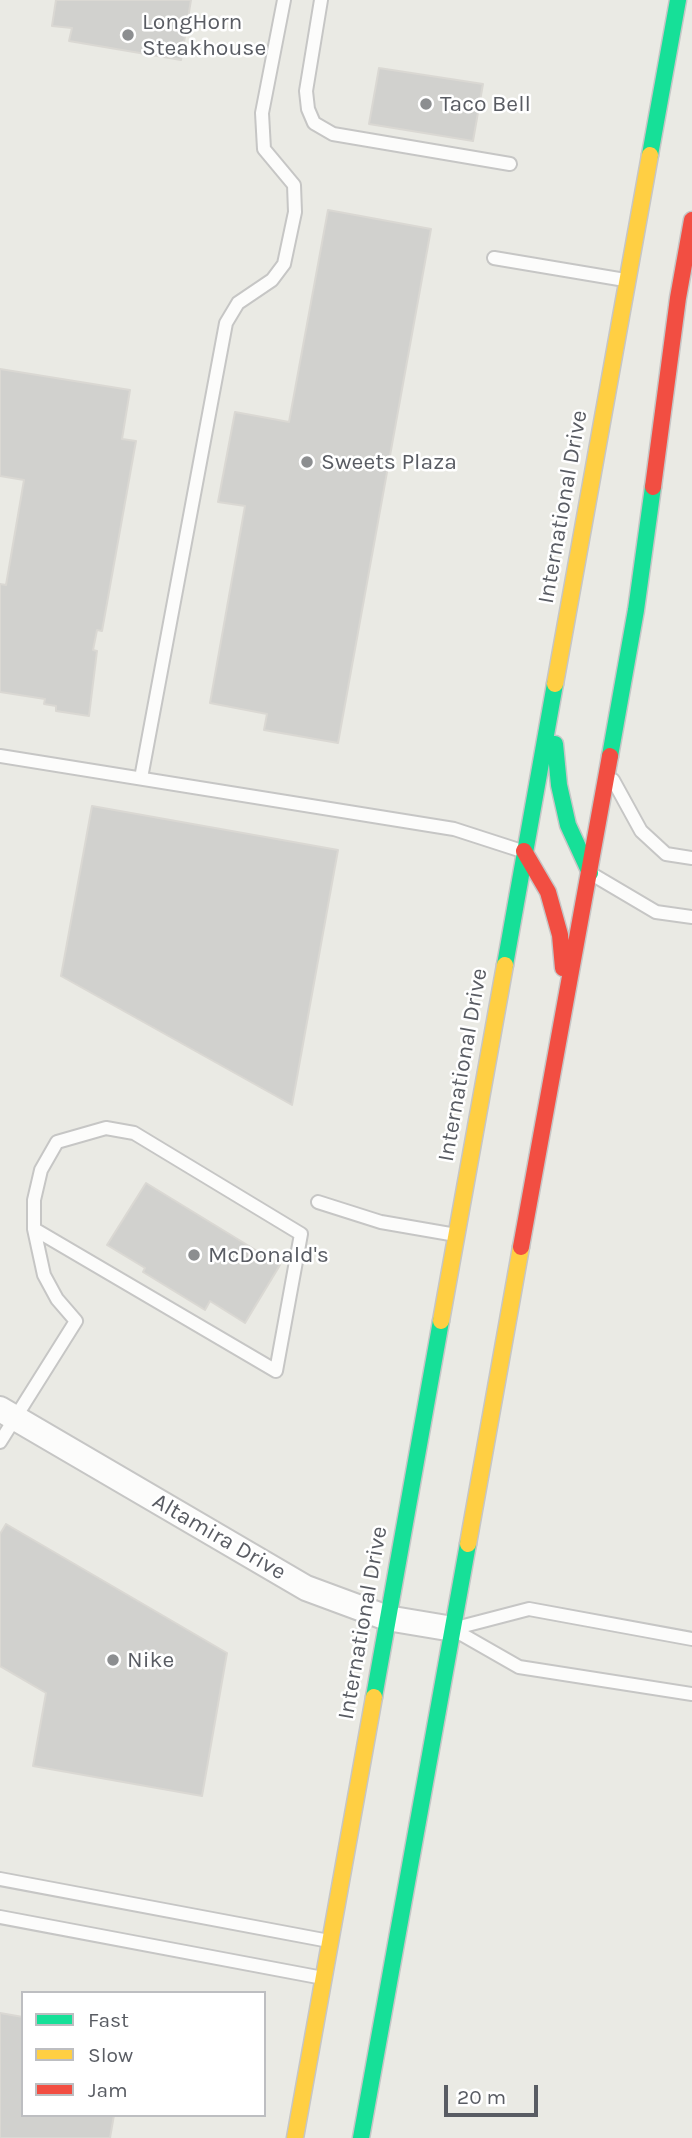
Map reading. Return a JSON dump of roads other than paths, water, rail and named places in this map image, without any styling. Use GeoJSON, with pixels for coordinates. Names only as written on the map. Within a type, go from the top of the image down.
{"type":"FeatureCollection","features":[{"type":"Feature","properties":{"kind":"street","name":"International Drive"},"geometry":{"type":"LineString","coordinates":[[295,2138],[552,705],[625,280],[678,0]]}},
{"type":"Feature","properties":{"kind":"street"},"geometry":{"type":"LineString","coordinates":[[361,2138],[636,610],[692,220]]}},
{"type":"Feature","properties":{"kind":"street"},"geometry":{"type":"LineString","coordinates":[[552,705],[559,785],[568,825],[590,873]]}},
{"type":"Feature","properties":{"kind":"street"},"geometry":{"type":"LineString","coordinates":[[524,851],[551,902],[560,935],[566,1003]]}},
{"type":"Feature","properties":{"kind":"street","name":"Altamira Drive"},"geometry":{"type":"LineString","coordinates":[[8,1413],[306,1587],[387,1618],[453,1629]]}},
{"type":"Feature","properties":{"kind":"lane"},"geometry":{"type":"LineString","coordinates":[[141,778],[226,323],[238,303],[272,280],[284,264],[295,212],[293,185],[264,149],[262,113],[284,0]]}},
{"type":"Feature","properties":{"kind":"lane"},"geometry":{"type":"LineString","coordinates":[[321,0],[306,91],[308,109],[314,123],[332,134],[510,164]]}},
{"type":"Feature","properties":{"kind":"lane"},"geometry":{"type":"LineString","coordinates":[[494,258],[625,280]]}},
{"type":"Feature","properties":{"kind":"lane"},"geometry":{"type":"LineString","coordinates":[[0,756],[454,829],[524,851]]}},
{"type":"Feature","properties":{"kind":"lane"},"geometry":{"type":"LineString","coordinates":[[607,769],[641,831],[666,854],[692,858]]}},
{"type":"Feature","properties":{"kind":"lane"},"geometry":{"type":"LineString","coordinates":[[590,873],[656,912],[692,917]]}},
{"type":"Feature","properties":{"kind":"lane"},"geometry":{"type":"LineString","coordinates":[[0,1442],[8,1413],[76,1321],[57,1299],[44,1275],[34,1228],[34,1200],[41,1170],[57,1142],[81,1132],[106,1128],[134,1133],[301,1234],[276,1371],[34,1228]]}},
{"type":"Feature","properties":{"kind":"lane"},"geometry":{"type":"LineString","coordinates":[[318,1202],[381,1222],[456,1235]]}},
{"type":"Feature","properties":{"kind":"lane"},"geometry":{"type":"LineString","coordinates":[[453,1629],[529,1609],[692,1639]]}},
{"type":"Feature","properties":{"kind":"lane"},"geometry":{"type":"LineString","coordinates":[[453,1629],[519,1667],[692,1694]]}},
{"type":"Feature","properties":{"kind":"lane"},"geometry":{"type":"LineString","coordinates":[[0,1879],[329,1941]]}},
{"type":"Feature","properties":{"kind":"lane"},"geometry":{"type":"LineString","coordinates":[[0,1917],[323,1978]]}},
{"type":"Feature","properties":{"kind":"place","name":"LongHorn Steakhouse"},"geometry":{"type":"Point","coordinates":[128,35]}},
{"type":"Feature","properties":{"kind":"place","name":"Taco Bell"},"geometry":{"type":"Point","coordinates":[426,104]}},
{"type":"Feature","properties":{"kind":"place","name":"Sweets Plaza"},"geometry":{"type":"Point","coordinates":[307,462]}},
{"type":"Feature","properties":{"kind":"place","name":"McDonald's"},"geometry":{"type":"Point","coordinates":[194,1255]}},
{"type":"Feature","properties":{"kind":"place","name":"Nike"},"geometry":{"type":"Point","coordinates":[113,1660]}}]}
